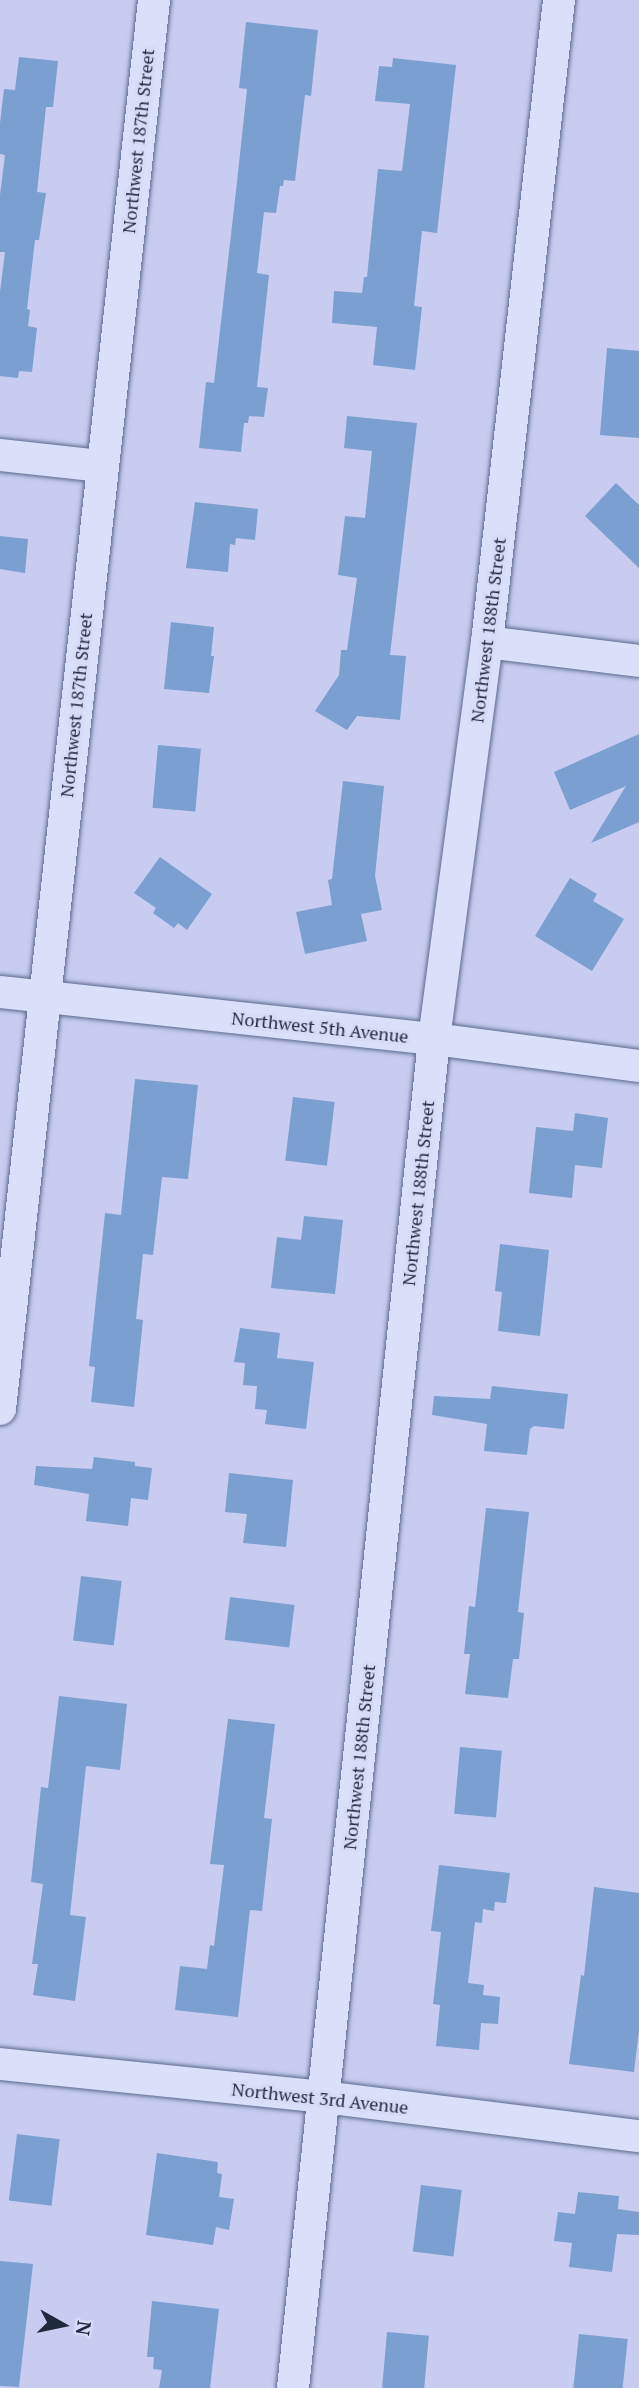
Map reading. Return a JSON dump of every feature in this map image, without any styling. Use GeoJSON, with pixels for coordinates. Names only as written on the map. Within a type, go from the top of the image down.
{"type":"FeatureCollection","features":[{"type":"Feature","properties":{"kind":"street","name":"Northwest 187th Street"},"geometry":{"type":"LineString","coordinates":[[0,1409],[154,0]]}},
{"type":"Feature","properties":{"kind":"street","name":"Northwest 188th Street"},"geometry":{"type":"LineString","coordinates":[[293,2388],[434,1039],[487,642],[559,0]]}},
{"type":"Feature","properties":{"kind":"street"},"geometry":{"type":"LineString","coordinates":[[0,455],[102,466]]}},
{"type":"Feature","properties":{"kind":"street"},"geometry":{"type":"LineString","coordinates":[[487,642],[639,661]]}},
{"type":"Feature","properties":{"kind":"street","name":"Northwest 5th Avenue"},"geometry":{"type":"LineString","coordinates":[[0,992],[434,1039],[639,1066]]}},
{"type":"Feature","properties":{"kind":"street","name":"Northwest 3rd Avenue"},"geometry":{"type":"LineString","coordinates":[[0,2064],[324,2097],[639,2136]]}},
{"type":"Feature","properties":{"kind":"building"},"geometry":{"type":"Polygon","coordinates":[[[246,22],[318,30],[311,96],[305,95],[295,181],[284,180],[283,186],[280,186],[276,213],[264,212],[257,273],[269,275],[257,387],[268,388],[264,417],[249,416],[248,423],[244,423],[241,452],[199,448],[206,382],[214,383],[237,182],[247,89],[239,88],[246,22]]]}},
{"type":"Feature","properties":{"kind":"building"},"geometry":{"type":"Polygon","coordinates":[[[19,57],[58,61],[53,107],[46,107],[37,192],[46,193],[39,240],[35,240],[27,309],[30,310],[28,326],[37,328],[32,372],[19,371],[18,378],[0,376],[0,292],[5,252],[0,252],[0,195],[5,155],[0,154],[0,123],[4,89],[15,90],[19,57]]]}},
{"type":"Feature","properties":{"kind":"building"},"geometry":{"type":"Polygon","coordinates":[[[393,58],[456,65],[437,233],[422,231],[414,306],[422,307],[415,370],[373,365],[377,327],[332,323],[334,291],[362,293],[364,277],[367,277],[378,169],[402,171],[410,104],[375,101],[379,66],[392,67],[393,58]]]}},
{"type":"Feature","properties":{"kind":"building"},"geometry":{"type":"Polygon","coordinates":[[[607,348],[639,351],[639,438],[600,435],[607,348]]]}},
{"type":"Feature","properties":{"kind":"building"},"geometry":{"type":"Polygon","coordinates":[[[347,416],[417,423],[390,655],[406,656],[400,720],[357,716],[347,730],[315,711],[339,675],[341,650],[347,650],[357,578],[338,575],[345,516],[365,518],[372,451],[344,448],[347,416]]]}},
{"type":"Feature","properties":{"kind":"building"},"geometry":{"type":"Polygon","coordinates":[[[616,483],[639,505],[639,568],[585,516],[616,483]]]}},
{"type":"Feature","properties":{"kind":"building"},"geometry":{"type":"Polygon","coordinates":[[[195,502],[258,509],[255,540],[236,538],[235,545],[230,544],[228,572],[186,568],[195,502]]]}},
{"type":"Feature","properties":{"kind":"building"},"geometry":{"type":"Polygon","coordinates":[[[0,536],[28,539],[25,573],[0,569],[0,536]]]}},
{"type":"Feature","properties":{"kind":"building"},"geometry":{"type":"Polygon","coordinates":[[[171,622],[214,627],[211,656],[214,656],[209,693],[164,689],[171,622]]]}},
{"type":"Feature","properties":{"kind":"building"},"geometry":{"type":"Polygon","coordinates":[[[639,734],[639,822],[591,843],[626,786],[570,810],[554,772],[639,734]]]}},
{"type":"Feature","properties":{"kind":"building"},"geometry":{"type":"Polygon","coordinates":[[[158,745],[201,749],[195,812],[153,808],[158,745]]]}},
{"type":"Feature","properties":{"kind":"building"},"geometry":{"type":"Polygon","coordinates":[[[343,781],[384,786],[375,876],[382,910],[361,914],[367,941],[305,954],[296,912],[332,905],[328,880],[332,879],[343,781]]]}},
{"type":"Feature","properties":{"kind":"building"},"geometry":{"type":"Polygon","coordinates":[[[160,857],[212,894],[187,930],[178,923],[174,928],[153,913],[156,908],[134,893],[160,857]]]}},
{"type":"Feature","properties":{"kind":"building"},"geometry":{"type":"Polygon","coordinates":[[[570,878],[597,894],[593,901],[624,919],[592,971],[535,936],[570,878]]]}},
{"type":"Feature","properties":{"kind":"building"},"geometry":{"type":"Polygon","coordinates":[[[135,1079],[198,1085],[188,1179],[162,1177],[153,1255],[143,1254],[136,1319],[143,1320],[134,1407],[91,1402],[95,1367],[89,1366],[105,1213],[121,1215],[135,1079]]]}},
{"type":"Feature","properties":{"kind":"building"},"geometry":{"type":"Polygon","coordinates":[[[293,1097],[335,1102],[327,1166],[285,1161],[293,1097]]]}},
{"type":"Feature","properties":{"kind":"building"},"geometry":{"type":"Polygon","coordinates":[[[575,1113],[608,1118],[602,1168],[575,1165],[572,1198],[529,1193],[536,1127],[573,1131],[575,1113]]]}},
{"type":"Feature","properties":{"kind":"building"},"geometry":{"type":"Polygon","coordinates":[[[304,1216],[343,1220],[335,1294],[271,1288],[277,1237],[301,1240],[304,1216]]]}},
{"type":"Feature","properties":{"kind":"building"},"geometry":{"type":"Polygon","coordinates":[[[500,1244],[549,1250],[540,1336],[498,1331],[502,1292],[495,1291],[500,1244]]]}},
{"type":"Feature","properties":{"kind":"building"},"geometry":{"type":"Polygon","coordinates":[[[240,1328],[280,1333],[277,1358],[314,1362],[306,1429],[265,1424],[267,1410],[255,1409],[257,1386],[243,1385],[245,1363],[234,1362],[240,1328]]]}},
{"type":"Feature","properties":{"kind":"building"},"geometry":{"type":"Polygon","coordinates":[[[492,1386],[568,1394],[564,1429],[534,1426],[530,1429],[527,1455],[484,1451],[487,1424],[432,1415],[434,1396],[490,1399],[492,1386]]]}},
{"type":"Feature","properties":{"kind":"building"},"geometry":{"type":"Polygon","coordinates":[[[94,1457],[135,1462],[135,1466],[152,1468],[148,1500],[131,1498],[128,1526],[86,1521],[89,1494],[34,1485],[36,1466],[92,1469],[94,1457]]]}},
{"type":"Feature","properties":{"kind":"building"},"geometry":{"type":"Polygon","coordinates":[[[229,1473],[293,1480],[286,1547],[243,1543],[247,1514],[225,1512],[229,1473]]]}},
{"type":"Feature","properties":{"kind":"building"},"geometry":{"type":"Polygon","coordinates":[[[486,1508],[529,1512],[518,1612],[524,1613],[519,1659],[513,1659],[508,1698],[465,1694],[470,1654],[464,1654],[469,1606],[475,1607],[486,1508]]]}},
{"type":"Feature","properties":{"kind":"building"},"geometry":{"type":"Polygon","coordinates":[[[81,1576],[122,1581],[114,1646],[73,1641],[81,1576]]]}},
{"type":"Feature","properties":{"kind":"building"},"geometry":{"type":"Polygon","coordinates":[[[230,1597],[295,1605],[289,1648],[225,1640],[230,1597]]]}},
{"type":"Feature","properties":{"kind":"building"},"geometry":{"type":"Polygon","coordinates":[[[59,1696],[127,1704],[120,1770],[86,1766],[70,1915],[86,1917],[75,2001],[33,1995],[38,1964],[32,1964],[43,1884],[31,1882],[41,1787],[48,1788],[59,1696]]]}},
{"type":"Feature","properties":{"kind":"building"},"geometry":{"type":"Polygon","coordinates":[[[228,1719],[275,1724],[264,1818],[272,1819],[262,1911],[250,1910],[238,2017],[175,2010],[180,1966],[207,1969],[210,1945],[214,1946],[224,1865],[210,1864],[228,1719]]]}},
{"type":"Feature","properties":{"kind":"building"},"geometry":{"type":"Polygon","coordinates":[[[460,1747],[502,1751],[496,1817],[454,1814],[460,1747]]]}},
{"type":"Feature","properties":{"kind":"building"},"geometry":{"type":"Polygon","coordinates":[[[439,1865],[510,1873],[506,1903],[495,1902],[494,1911],[483,1909],[482,1923],[475,1922],[468,1983],[484,1985],[483,1995],[500,1997],[498,2024],[481,2023],[479,2050],[436,2046],[440,2005],[433,2004],[441,1932],[431,1931],[439,1865]]]}},
{"type":"Feature","properties":{"kind":"building"},"geometry":{"type":"Polygon","coordinates":[[[594,1887],[639,1893],[639,2031],[634,2072],[569,2064],[581,1975],[584,1976],[594,1887]]]}},
{"type":"Feature","properties":{"kind":"building"},"geometry":{"type":"Polygon","coordinates":[[[17,2134],[60,2139],[52,2206],[9,2201],[17,2134]]]}},
{"type":"Feature","properties":{"kind":"building"},"geometry":{"type":"Polygon","coordinates":[[[157,2153],[218,2162],[217,2173],[222,2174],[219,2197],[234,2199],[229,2230],[216,2227],[213,2245],[146,2235],[157,2153]]]}},
{"type":"Feature","properties":{"kind":"building"},"geometry":{"type":"Polygon","coordinates":[[[421,2185],[462,2190],[454,2256],[413,2252],[421,2185]]]}},
{"type":"Feature","properties":{"kind":"building"},"geometry":{"type":"Polygon","coordinates":[[[578,2192],[619,2196],[618,2209],[639,2212],[639,2235],[617,2234],[612,2272],[569,2267],[572,2243],[554,2241],[558,2212],[575,2214],[578,2192]]]}},
{"type":"Feature","properties":{"kind":"building"},"geometry":{"type":"Polygon","coordinates":[[[0,2261],[33,2264],[19,2387],[0,2386],[0,2261]]]}},
{"type":"Feature","properties":{"kind":"building"},"geometry":{"type":"Polygon","coordinates":[[[152,2301],[219,2309],[210,2388],[159,2388],[162,2370],[153,2369],[154,2357],[147,2357],[152,2301]]]}},
{"type":"Feature","properties":{"kind":"building"},"geometry":{"type":"Polygon","coordinates":[[[387,2332],[429,2336],[424,2388],[382,2388],[387,2332]]]}},
{"type":"Feature","properties":{"kind":"building"},"geometry":{"type":"Polygon","coordinates":[[[579,2334],[628,2339],[623,2388],[573,2388],[579,2334]]]}}]}
